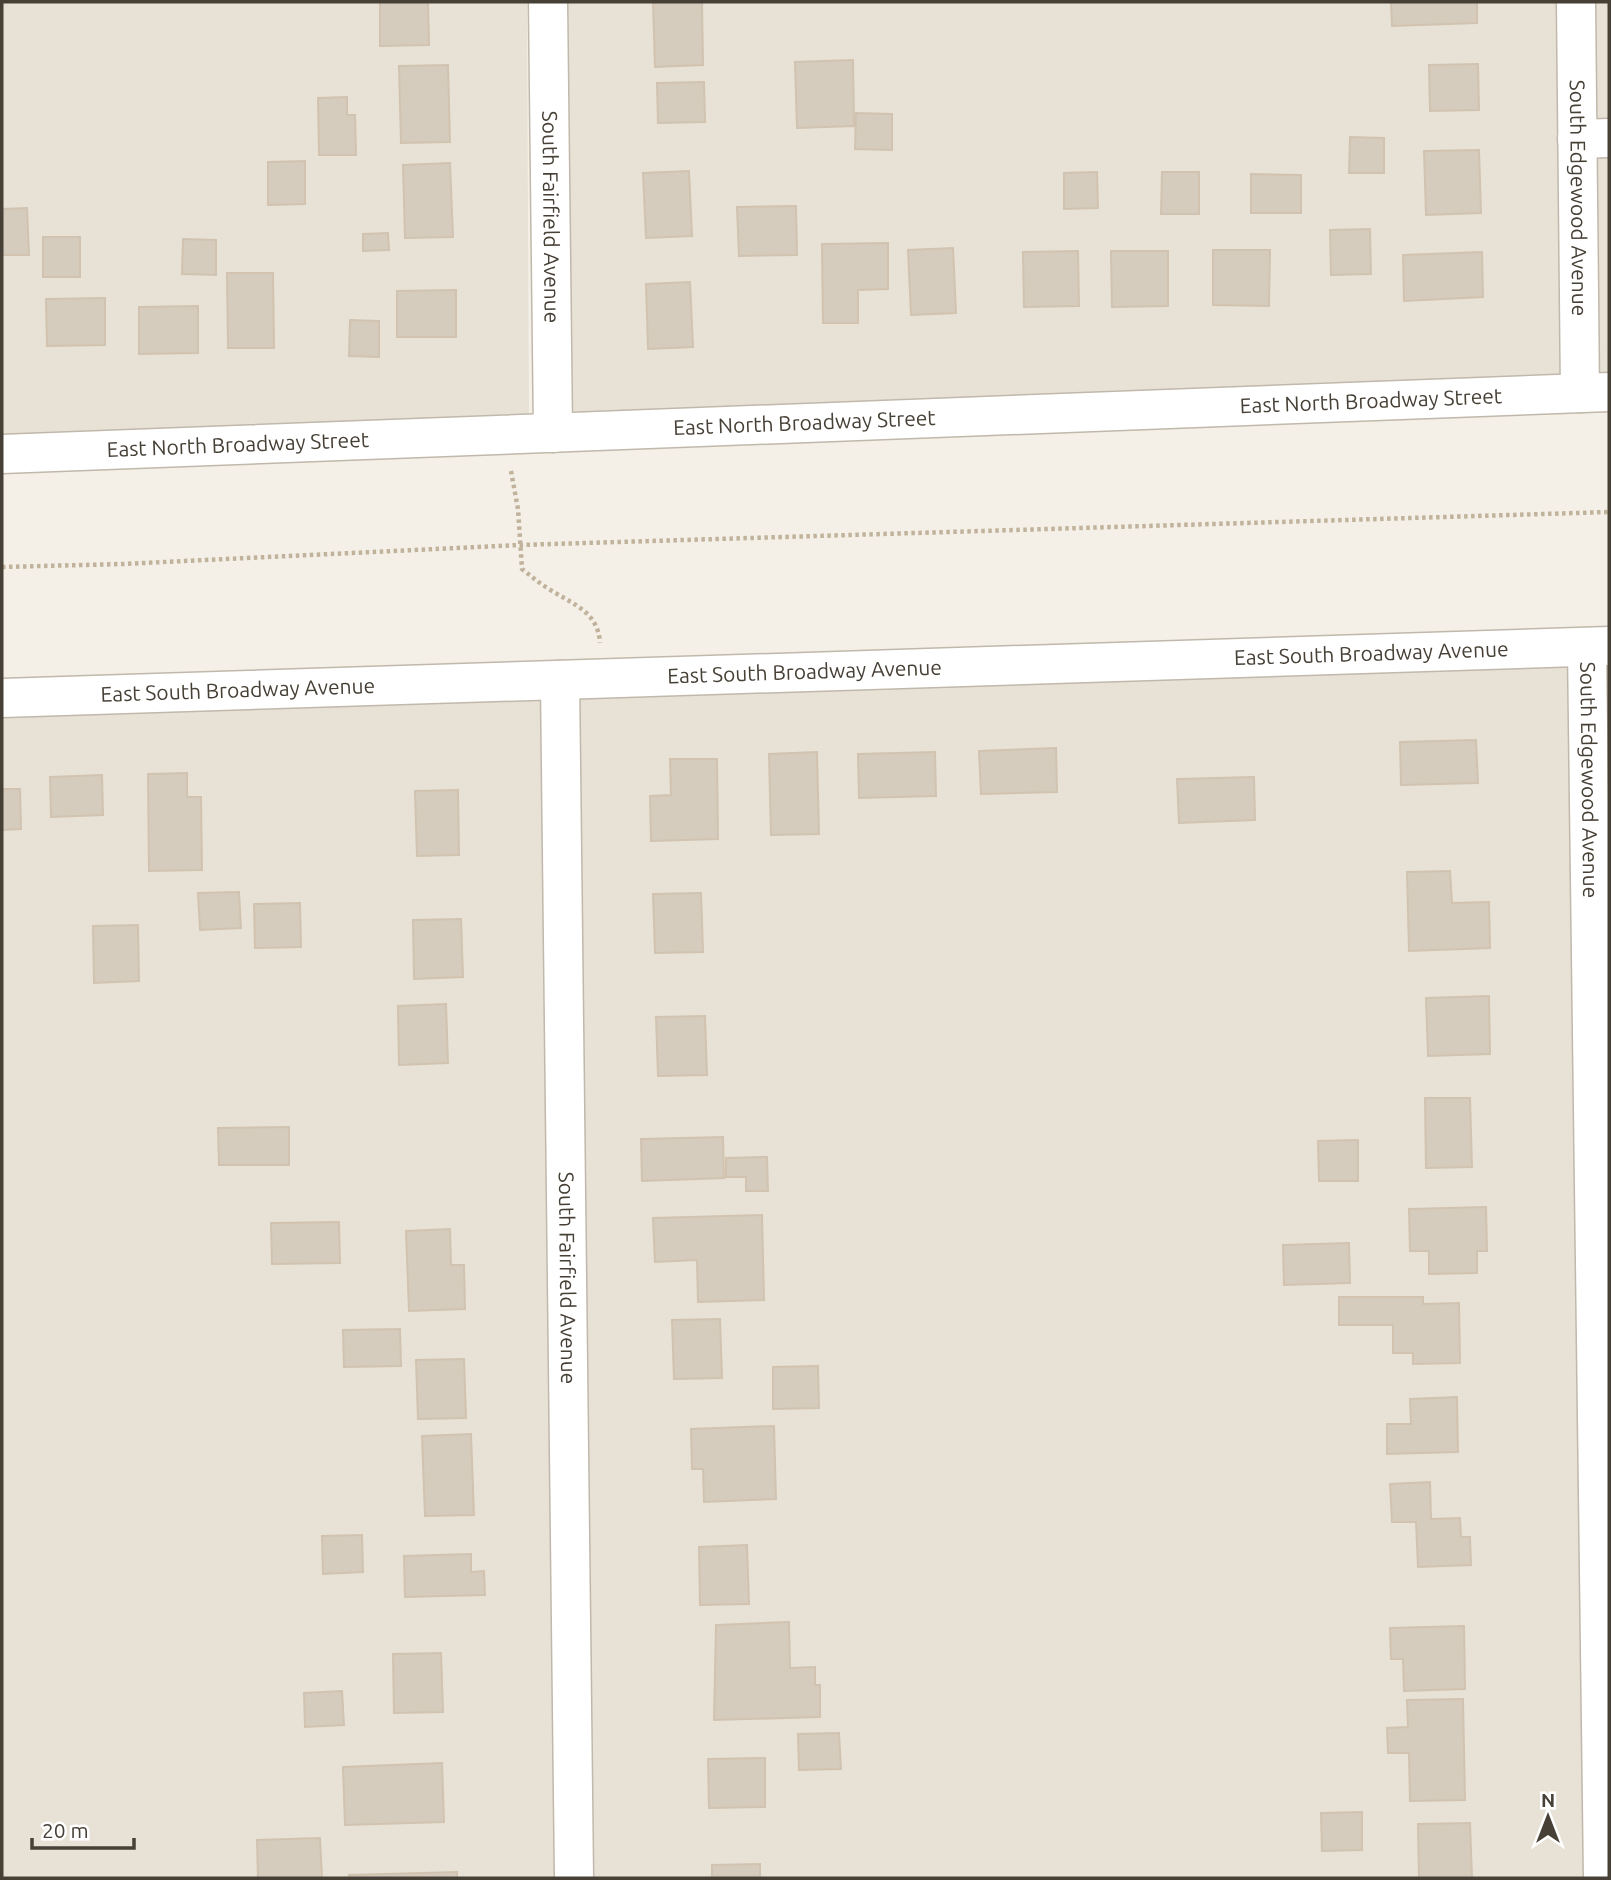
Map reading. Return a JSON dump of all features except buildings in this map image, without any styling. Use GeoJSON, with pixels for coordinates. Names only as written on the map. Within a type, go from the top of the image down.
{"type":"FeatureCollection","features":[{"type":"Feature","properties":{"kind":"street","name":"South Fairfield Avenue"},"geometry":{"type":"LineString","coordinates":[[548,2],[553,433]]}},
{"type":"Feature","properties":{"kind":"street","name":"South Edgewood Avenue"},"geometry":{"type":"LineString","coordinates":[[1576,2],[1593,139],[1594,393]]}},
{"type":"Feature","properties":{"kind":"street","name":"East North Broadway Street"},"geometry":{"type":"LineString","coordinates":[[2,454],[1594,393]]}},
{"type":"Feature","properties":{"kind":"street","name":"South Edgewood Avenue"},"geometry":{"type":"LineString","coordinates":[[1598,647],[1603,1878]]}},
{"type":"Feature","properties":{"kind":"street","name":"East South Broadway Avenue"},"geometry":{"type":"LineString","coordinates":[[2,698],[1598,647]]}},
{"type":"Feature","properties":{"kind":"street","name":"South Fairfield Avenue"},"geometry":{"type":"LineString","coordinates":[[560,680],[574,1878]]}},
{"type":"Feature","properties":{"kind":"path"},"geometry":{"type":"LineString","coordinates":[[509,435],[511,468],[519,509],[522,569],[548,589],[583,608],[594,620],[599,637],[602,679]]}},
{"type":"Feature","properties":{"kind":"path"},"geometry":{"type":"LineString","coordinates":[[2,567],[122,564],[519,545],[1609,512]]}},
{"type":"Feature","properties":{"kind":"shaded area"},"geometry":{"type":"Polygon","coordinates":[[[2,2],[527,2],[529,415],[2,436],[2,2]]]}},
{"type":"Feature","properties":{"kind":"shaded area"},"geometry":{"type":"Polygon","coordinates":[[[564,2],[1564,2],[1564,376],[567,413],[564,2]]]}},
{"type":"Feature","properties":{"kind":"shaded area"},"geometry":{"type":"Polygon","coordinates":[[[1588,2],[1609,2],[1609,373],[1592,374],[1588,2]]]}},
{"type":"Feature","properties":{"kind":"shaded area"},"geometry":{"type":"Polygon","coordinates":[[[1609,661],[1609,1878],[2,1878],[2,714],[1609,661]]]}}]}
